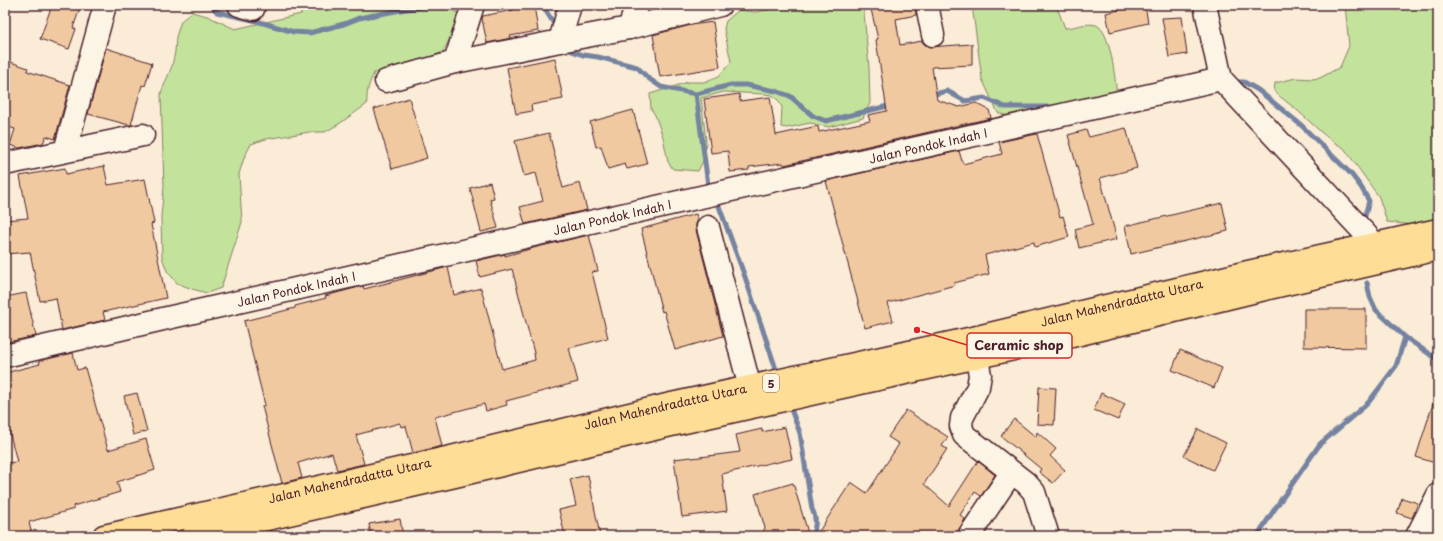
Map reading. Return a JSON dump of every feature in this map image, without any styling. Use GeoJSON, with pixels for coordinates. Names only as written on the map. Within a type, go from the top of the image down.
{"type":"FeatureCollection","features":[{"type":"Feature","properties":{"kind":"highway","name":"Jalan Mahendradatta Utara"},"geometry":{"type":"LineString","coordinates":[[193,536],[671,425],[975,348],[1248,272],[1438,230]]}},
{"type":"Feature","properties":{"kind":"highway","name":"Jalan Mahendradatta Utara"},"geometry":{"type":"LineString","coordinates":[[104,536],[750,388],[975,348],[1252,292],[1438,249]]}},
{"type":"Feature","properties":{"kind":"street"},"geometry":{"type":"LineString","coordinates":[[65,151],[105,5]]}},
{"type":"Feature","properties":{"kind":"street"},"geometry":{"type":"LineString","coordinates":[[455,62],[473,5]]}},
{"type":"Feature","properties":{"kind":"street"},"geometry":{"type":"LineString","coordinates":[[560,41],[570,5]]}},
{"type":"Feature","properties":{"kind":"street"},"geometry":{"type":"LineString","coordinates":[[629,28],[637,5]]}},
{"type":"Feature","properties":{"kind":"street"},"geometry":{"type":"LineString","coordinates":[[386,82],[455,62],[629,28],[720,5]]}},
{"type":"Feature","properties":{"kind":"street"},"geometry":{"type":"LineString","coordinates":[[927,5],[933,35]]}},
{"type":"Feature","properties":{"kind":"street"},"geometry":{"type":"LineString","coordinates":[[1205,5],[1221,79],[1390,261]]}},
{"type":"Feature","properties":{"kind":"street","name":"Jalan Pondok Indah I"},"geometry":{"type":"LineString","coordinates":[[5,356],[1221,79]]}},
{"type":"Feature","properties":{"kind":"street"},"geometry":{"type":"LineString","coordinates":[[5,164],[143,135]]}},
{"type":"Feature","properties":{"kind":"street"},"geometry":{"type":"LineString","coordinates":[[708,227],[750,388]]}},
{"type":"Feature","properties":{"kind":"street"},"geometry":{"type":"LineString","coordinates":[[975,348],[980,375],[978,387],[962,418],[961,426],[964,436],[1026,483],[1034,492],[1048,536]]}},
{"type":"Feature","properties":{"kind":"street"},"geometry":{"type":"LineString","coordinates":[[969,536],[1011,473]]}},
{"type":"Feature","properties":{"kind":"street"},"geometry":{"type":"LineString","coordinates":[[1417,536],[1438,495]]}},
{"type":"Feature","properties":{"kind":"green space"},"geometry":{"type":"Polygon","coordinates":[[[307,5],[444,5],[458,13],[457,23],[443,52],[412,65],[374,73],[368,88],[367,104],[339,124],[325,132],[310,132],[266,139],[251,144],[244,158],[239,174],[242,222],[221,288],[207,293],[177,283],[167,271],[162,257],[161,216],[164,187],[161,93],[172,66],[176,37],[181,21],[192,12],[207,16],[235,29],[301,14],[307,5]]]}},
{"type":"Feature","properties":{"kind":"green space"},"geometry":{"type":"Polygon","coordinates":[[[798,5],[862,5],[869,68],[870,103],[863,118],[829,127],[810,123],[787,128],[781,127],[782,107],[778,100],[772,95],[724,92],[701,98],[706,141],[705,157],[698,171],[673,169],[668,162],[663,137],[655,115],[651,109],[650,94],[688,82],[704,82],[719,76],[731,62],[724,29],[726,21],[739,10],[755,12],[798,5]]]}},
{"type":"Feature","properties":{"kind":"green space"},"geometry":{"type":"Polygon","coordinates":[[[972,5],[1056,5],[1065,28],[1088,24],[1096,25],[1101,29],[1109,45],[1117,95],[1011,117],[998,113],[982,79],[972,5]]]}},
{"type":"Feature","properties":{"kind":"green space"},"geometry":{"type":"Polygon","coordinates":[[[1345,5],[1438,5],[1438,219],[1414,225],[1387,222],[1379,197],[1344,148],[1325,136],[1274,91],[1275,83],[1296,78],[1320,78],[1340,67],[1349,46],[1345,5]]]}},
{"type":"Feature","properties":{"kind":"building"},"geometry":{"type":"Polygon","coordinates":[[[52,5],[81,5],[73,28],[76,29],[69,49],[40,39],[52,5]]]}},
{"type":"Feature","properties":{"kind":"building"},"geometry":{"type":"Polygon","coordinates":[[[512,5],[534,5],[538,31],[510,36],[511,38],[487,43],[482,19],[483,16],[513,10],[512,5]]]}},
{"type":"Feature","properties":{"kind":"building"},"geometry":{"type":"Polygon","coordinates":[[[870,5],[915,5],[916,15],[896,19],[900,45],[922,41],[929,47],[972,44],[972,65],[932,67],[937,100],[959,107],[976,103],[989,110],[991,118],[784,165],[783,163],[749,167],[749,170],[730,172],[728,151],[711,153],[704,99],[739,94],[740,101],[770,97],[776,135],[818,126],[819,132],[870,121],[868,115],[887,111],[876,40],[878,39],[870,5]]]}},
{"type":"Feature","properties":{"kind":"building"},"geometry":{"type":"Polygon","coordinates":[[[1145,5],[1148,23],[1110,32],[1106,13],[1145,5]]]}},
{"type":"Feature","properties":{"kind":"building"},"geometry":{"type":"Polygon","coordinates":[[[1182,17],[1187,54],[1169,57],[1162,18],[1182,17]]]}},
{"type":"Feature","properties":{"kind":"building"},"geometry":{"type":"Polygon","coordinates":[[[713,22],[720,67],[660,77],[653,35],[691,25],[713,22]]]}},
{"type":"Feature","properties":{"kind":"building"},"geometry":{"type":"Polygon","coordinates":[[[106,48],[152,63],[145,86],[142,85],[131,125],[88,114],[106,48]]]}},
{"type":"Feature","properties":{"kind":"building"},"geometry":{"type":"Polygon","coordinates":[[[555,58],[563,99],[531,105],[532,111],[516,114],[507,68],[555,58]]]}},
{"type":"Feature","properties":{"kind":"building"},"geometry":{"type":"Polygon","coordinates":[[[5,60],[28,68],[27,71],[70,85],[55,139],[46,136],[43,143],[19,148],[10,145],[15,129],[5,126],[5,60]]]}},
{"type":"Feature","properties":{"kind":"building"},"geometry":{"type":"Polygon","coordinates":[[[409,98],[427,158],[392,169],[374,109],[409,98]]]}},
{"type":"Feature","properties":{"kind":"building"},"geometry":{"type":"Polygon","coordinates":[[[633,110],[647,164],[627,169],[625,164],[608,169],[601,146],[596,147],[590,122],[633,110]]]}},
{"type":"Feature","properties":{"kind":"building"},"geometry":{"type":"Polygon","coordinates":[[[1126,128],[1137,168],[1100,178],[1117,239],[1079,248],[1075,229],[1093,224],[1068,135],[1086,130],[1089,137],[1126,128]]]}},
{"type":"Feature","properties":{"kind":"building"},"geometry":{"type":"Polygon","coordinates":[[[549,133],[563,188],[580,183],[587,210],[525,224],[520,207],[543,201],[536,173],[524,176],[515,141],[549,133]]]}},
{"type":"Feature","properties":{"kind":"building"},"geometry":{"type":"Polygon","coordinates":[[[1037,134],[1060,217],[1063,216],[1069,237],[1035,247],[1034,242],[985,255],[989,274],[888,303],[893,321],[865,328],[826,181],[959,151],[963,164],[1002,154],[999,142],[1037,134]]]}},
{"type":"Feature","properties":{"kind":"building"},"geometry":{"type":"Polygon","coordinates":[[[104,166],[108,185],[145,179],[154,223],[151,224],[166,298],[103,312],[105,320],[62,330],[56,298],[40,301],[30,252],[5,254],[5,220],[28,218],[20,176],[65,168],[66,174],[104,166]]]}},
{"type":"Feature","properties":{"kind":"building"},"geometry":{"type":"Polygon","coordinates":[[[490,182],[494,198],[490,199],[498,228],[481,232],[470,188],[490,182]]]}},
{"type":"Feature","properties":{"kind":"building"},"geometry":{"type":"Polygon","coordinates":[[[1222,203],[1228,231],[1131,254],[1125,226],[1222,203]]]}},
{"type":"Feature","properties":{"kind":"building"},"geometry":{"type":"Polygon","coordinates":[[[696,214],[698,220],[696,230],[723,336],[675,350],[664,311],[662,312],[641,229],[696,214]]]}},
{"type":"Feature","properties":{"kind":"building"},"geometry":{"type":"Polygon","coordinates":[[[589,235],[598,271],[592,272],[608,338],[569,348],[578,382],[506,401],[507,405],[486,411],[484,404],[435,417],[442,446],[413,453],[406,426],[401,427],[400,423],[356,435],[364,464],[337,470],[332,453],[298,463],[302,478],[282,483],[262,406],[265,405],[244,321],[295,308],[295,306],[326,298],[325,296],[363,286],[364,289],[448,267],[454,295],[481,288],[502,369],[535,360],[534,353],[512,269],[480,277],[476,261],[505,254],[505,256],[589,235]]]}},
{"type":"Feature","properties":{"kind":"building"},"geometry":{"type":"Polygon","coordinates":[[[26,293],[36,336],[8,342],[5,325],[9,324],[5,297],[26,293]]]}},
{"type":"Feature","properties":{"kind":"building"},"geometry":{"type":"Polygon","coordinates":[[[1304,309],[1366,309],[1366,348],[1304,347],[1304,309]]]}},
{"type":"Feature","properties":{"kind":"building"},"geometry":{"type":"Polygon","coordinates":[[[1180,350],[1222,368],[1214,388],[1172,370],[1180,350]]]}},
{"type":"Feature","properties":{"kind":"building"},"geometry":{"type":"Polygon","coordinates":[[[73,353],[77,370],[85,368],[108,450],[146,439],[155,470],[117,482],[120,492],[73,506],[74,509],[29,522],[32,536],[5,536],[5,463],[17,462],[5,414],[5,373],[40,364],[39,361],[73,353]]]}},
{"type":"Feature","properties":{"kind":"building"},"geometry":{"type":"Polygon","coordinates":[[[1039,387],[1056,388],[1054,425],[1037,424],[1039,387]]]}},
{"type":"Feature","properties":{"kind":"building"},"geometry":{"type":"Polygon","coordinates":[[[137,393],[147,431],[133,435],[124,396],[137,393]]]}},
{"type":"Feature","properties":{"kind":"building"},"geometry":{"type":"Polygon","coordinates":[[[1101,393],[1125,404],[1118,420],[1094,410],[1101,393]]]}},
{"type":"Feature","properties":{"kind":"building"},"geometry":{"type":"Polygon","coordinates":[[[1435,397],[1438,398],[1438,464],[1416,457],[1435,397]]]}},
{"type":"Feature","properties":{"kind":"building"},"geometry":{"type":"Polygon","coordinates":[[[906,410],[948,437],[942,446],[947,449],[924,484],[949,506],[978,461],[995,475],[981,496],[975,492],[960,515],[965,519],[957,536],[816,536],[851,482],[867,493],[899,444],[888,437],[906,410]]]}},
{"type":"Feature","properties":{"kind":"building"},"geometry":{"type":"Polygon","coordinates":[[[1014,419],[1036,437],[1037,432],[1056,449],[1050,456],[1065,470],[1053,483],[1039,472],[1041,469],[1001,436],[1014,419]]]}},
{"type":"Feature","properties":{"kind":"building"},"geometry":{"type":"Polygon","coordinates":[[[785,427],[792,459],[722,474],[727,511],[682,517],[674,459],[740,452],[736,435],[762,429],[762,432],[785,427]]]}},
{"type":"Feature","properties":{"kind":"building"},"geometry":{"type":"Polygon","coordinates":[[[1198,429],[1226,443],[1213,470],[1184,456],[1198,429]]]}},
{"type":"Feature","properties":{"kind":"building"},"geometry":{"type":"Polygon","coordinates":[[[588,475],[600,536],[565,536],[559,510],[576,506],[570,479],[588,475]]]}},
{"type":"Feature","properties":{"kind":"building"},"geometry":{"type":"Polygon","coordinates":[[[793,483],[809,536],[761,536],[765,528],[755,494],[793,483]]]}},
{"type":"Feature","properties":{"kind":"building"},"geometry":{"type":"Polygon","coordinates":[[[1402,498],[1418,503],[1412,518],[1397,513],[1402,498]]]}},
{"type":"Feature","properties":{"kind":"building"},"geometry":{"type":"Polygon","coordinates":[[[400,519],[403,536],[371,536],[369,524],[400,519]]]}},
{"type":"Feature","properties":{"kind":"waterway"},"geometry":{"type":"LineString","coordinates":[[212,5],[217,12],[253,20],[294,32],[309,33],[344,24],[359,18],[406,9],[423,7],[462,7]]}},
{"type":"Feature","properties":{"kind":"waterway"},"geometry":{"type":"LineString","coordinates":[[538,5],[546,11],[556,27]]}},
{"type":"Feature","properties":{"kind":"waterway"},"geometry":{"type":"LineString","coordinates":[[569,50],[583,55],[598,57],[637,67],[648,78],[661,87],[696,94],[731,85],[746,85],[776,91],[790,96],[813,116],[826,121],[892,105]]}},
{"type":"Feature","properties":{"kind":"waterway"},"geometry":{"type":"LineString","coordinates":[[1232,82],[1244,82],[1258,90],[1301,125],[1351,174],[1369,201],[1364,219]]}},
{"type":"Feature","properties":{"kind":"waterway"},"geometry":{"type":"LineString","coordinates":[[931,95],[947,91],[965,101],[984,98],[1005,107],[1053,107]]}},
{"type":"Feature","properties":{"kind":"waterway"},"geometry":{"type":"LineString","coordinates":[[696,94],[708,185],[711,190]]}},
{"type":"Feature","properties":{"kind":"waterway"},"geometry":{"type":"LineString","coordinates":[[716,198],[745,277],[778,375]]}},
{"type":"Feature","properties":{"kind":"waterway"},"geometry":{"type":"LineString","coordinates":[[1367,283],[1370,297],[1376,310],[1405,337],[1438,360]]}},
{"type":"Feature","properties":{"kind":"waterway"},"geometry":{"type":"LineString","coordinates":[[1257,536],[1320,444],[1368,403],[1396,366],[1405,337]]}},
{"type":"Feature","properties":{"kind":"waterway"},"geometry":{"type":"LineString","coordinates":[[789,404],[800,433],[812,509],[814,513],[815,526],[812,536]]}},
{"type":"Feature","properties":{"kind":"place","name":"Ceramic shop"},"geometry":{"type":"Point","coordinates":[917,330]}}]}
